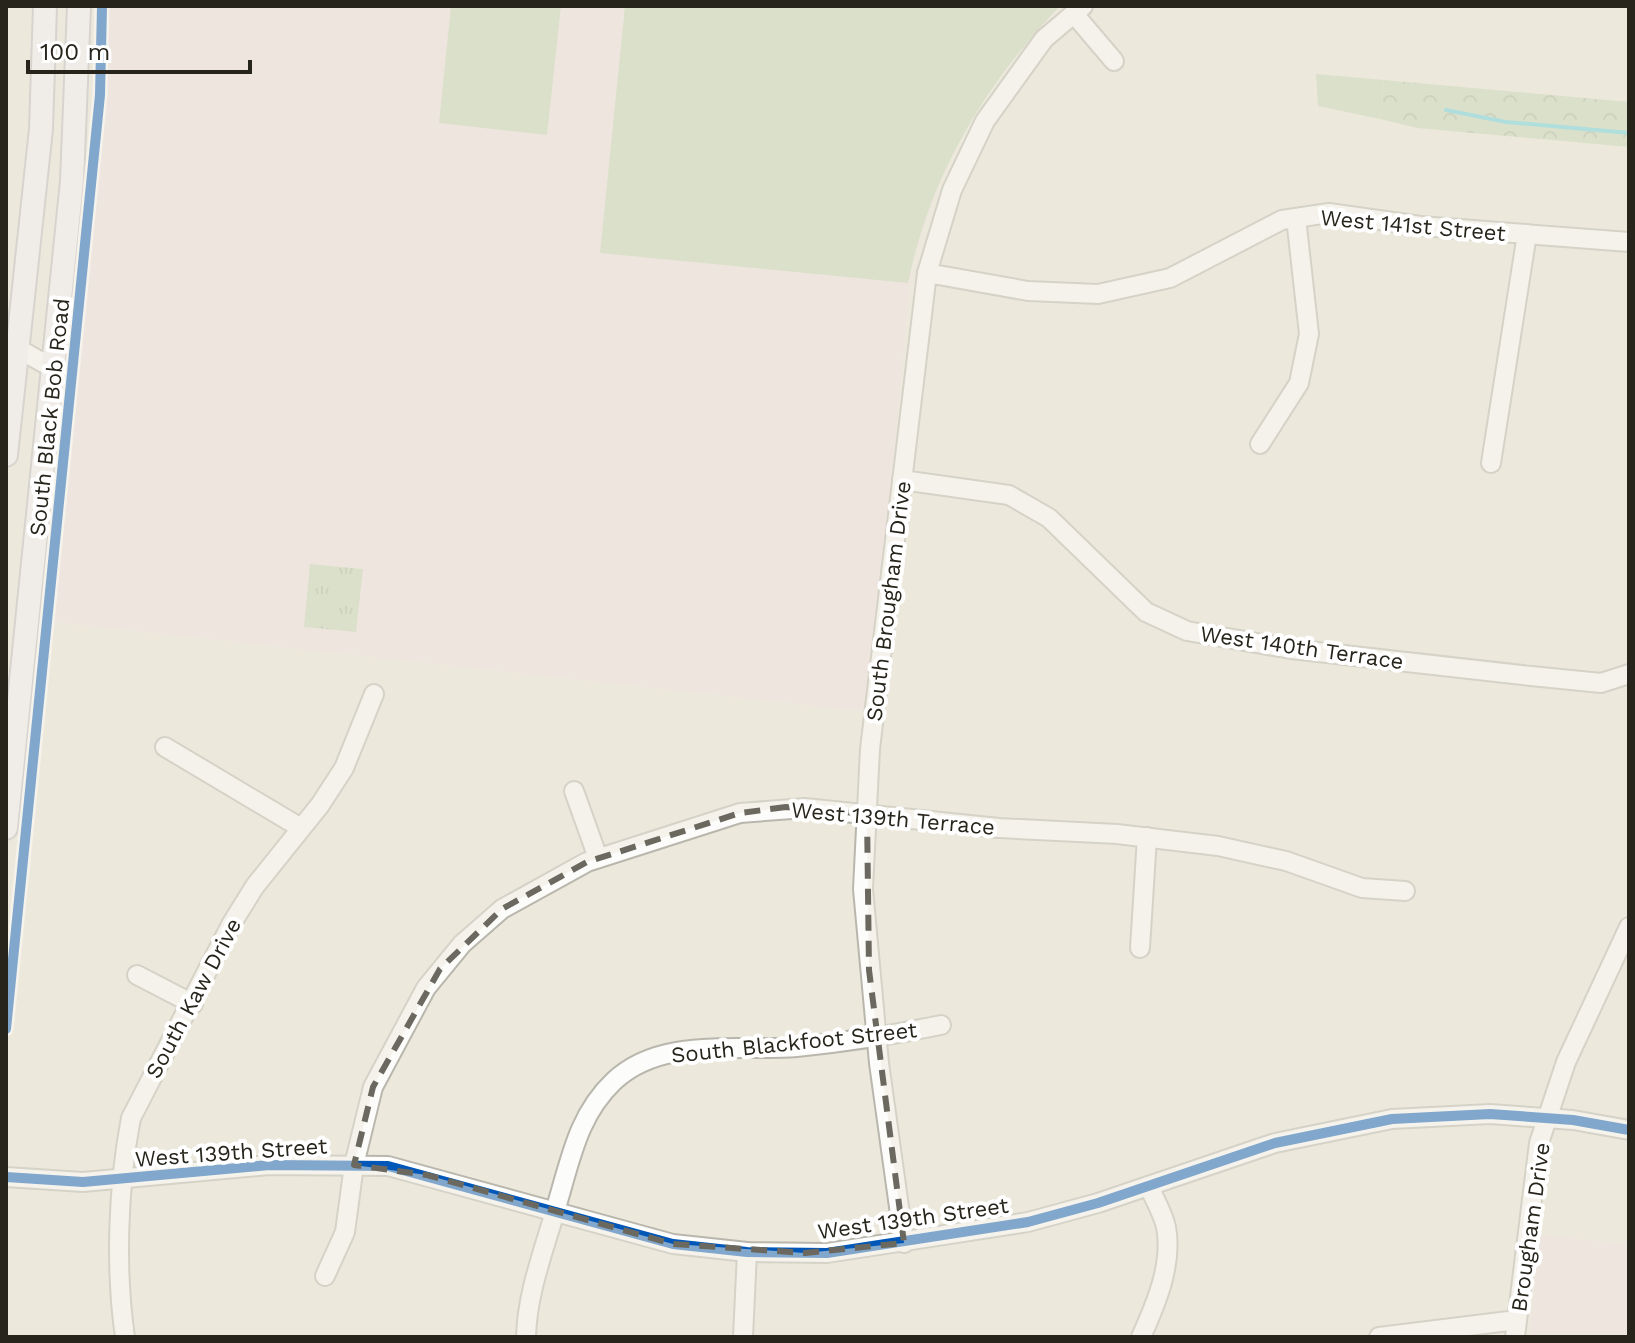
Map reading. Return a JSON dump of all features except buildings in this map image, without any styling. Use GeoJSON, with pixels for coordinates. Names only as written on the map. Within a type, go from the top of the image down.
{"type":"FeatureCollection","features":[{"type":"Feature","properties":{"kind":"main road","name":"South Black Bob Road"},"geometry":{"type":"LineString","coordinates":[[6,455],[12,347],[41,129],[45,6]]}},
{"type":"Feature","properties":{"kind":"main road","name":"South Black Bob Road"},"geometry":{"type":"LineString","coordinates":[[6,828],[72,181],[79,6]]}},
{"type":"Feature","properties":{"kind":"street"},"geometry":{"type":"LineString","coordinates":[[1078,10],[1114,61]]}},
{"type":"Feature","properties":{"kind":"street","name":"South Brougham Drive"},"geometry":{"type":"LineString","coordinates":[[904,1243],[876,1038],[863,889],[870,749],[927,273],[952,190],[985,121],[1044,39],[1078,10]]}},
{"type":"Feature","properties":{"kind":"street","name":"West 141st Street"},"geometry":{"type":"LineString","coordinates":[[927,273],[1028,291],[1098,294],[1170,278],[1282,220],[1329,213],[1421,226],[1629,242]]}},
{"type":"Feature","properties":{"kind":"street"},"geometry":{"type":"LineString","coordinates":[[1260,444],[1299,383],[1309,334],[1296,218]]}},
{"type":"Feature","properties":{"kind":"street"},"geometry":{"type":"LineString","coordinates":[[1491,463],[1527,234]]}},
{"type":"Feature","properties":{"kind":"street"},"geometry":{"type":"LineString","coordinates":[[12,347],[54,369]]}},
{"type":"Feature","properties":{"kind":"street"},"geometry":{"type":"LineString","coordinates":[[10,372],[54,369]]}},
{"type":"Feature","properties":{"kind":"street","name":"West 140th Terrace"},"geometry":{"type":"LineString","coordinates":[[902,480],[1009,495],[1049,518],[1146,612],[1187,631],[1291,649],[1558,679],[1601,683],[1629,674]]}},
{"type":"Feature","properties":{"kind":"street","name":"South Kaw Drive"},"geometry":{"type":"LineString","coordinates":[[125,1337],[120,1298],[123,1179],[131,1118],[193,1004],[232,923],[255,886],[344,768],[374,694]]}},
{"type":"Feature","properties":{"kind":"street"},"geometry":{"type":"LineString","coordinates":[[165,747],[301,828]]}},
{"type":"Feature","properties":{"kind":"street"},"geometry":{"type":"LineString","coordinates":[[574,791],[598,858]]}},
{"type":"Feature","properties":{"kind":"street","name":"West 139th Terrace"},"geometry":{"type":"LineString","coordinates":[[325,1276],[345,1232],[354,1165],[373,1087],[413,1009],[440,969],[462,944],[502,909],[555,876],[598,858],[753,811],[796,807],[999,828],[1147,837],[1259,854],[1362,888],[1405,891]]}},
{"type":"Feature","properties":{"kind":"street"},"geometry":{"type":"LineString","coordinates":[[1140,948],[1147,837]]}},
{"type":"Feature","properties":{"kind":"street","name":"Brougham Drive"},"geometry":{"type":"LineString","coordinates":[[1516,1328],[1531,1196],[1548,1118],[1566,1062],[1629,927]]}},
{"type":"Feature","properties":{"kind":"street"},"geometry":{"type":"LineString","coordinates":[[137,975],[193,1004]]}},
{"type":"Feature","properties":{"kind":"street","name":"South Blackfoot Street"},"geometry":{"type":"LineString","coordinates":[[526,1337],[532,1292],[581,1123],[608,1088],[629,1071],[668,1054],[876,1038],[941,1025]]}},
{"type":"Feature","properties":{"kind":"street","name":"West 139th Street"},"geometry":{"type":"LineString","coordinates":[[6,1177],[83,1182],[269,1165],[388,1166],[554,1214],[673,1244],[747,1252],[827,1253],[1028,1222],[1149,1186],[1275,1143],[1336,1128],[1457,1114],[1548,1118],[1629,1130]]}},
{"type":"Feature","properties":{"kind":"street"},"geometry":{"type":"LineString","coordinates":[[1141,1337],[1157,1302],[1166,1261],[1166,1226],[1149,1186]]}},
{"type":"Feature","properties":{"kind":"street"},"geometry":{"type":"LineString","coordinates":[[743,1337],[747,1252]]}},
{"type":"Feature","properties":{"kind":"street"},"geometry":{"type":"LineString","coordinates":[[1379,1337],[1516,1328]]}},
{"type":"Feature","properties":{"kind":"highlighted area"},"geometry":{"type":"Polygon","coordinates":[[[786,807],[867,814],[869,970],[904,1243],[805,1253],[673,1244],[427,1175],[354,1165],[373,1087],[440,969],[502,909],[587,862],[740,813],[786,807]]]}},
{"type":"Feature","properties":{"kind":"shaded area"},"geometry":{"type":"Polygon","coordinates":[[[105,6],[1060,6],[1000,76],[958,142],[941,179],[912,264],[870,712],[53,622],[104,122],[105,6]]]}},
{"type":"Feature","properties":{"kind":"shaded area"},"geometry":{"type":"Polygon","coordinates":[[[1540,1235],[1629,1244],[1629,1337],[1529,1337],[1540,1235]]]}},
{"type":"Feature","properties":{"kind":"green space"},"geometry":{"type":"Polygon","coordinates":[[[451,6],[561,6],[547,135],[439,123],[451,6]]]}},
{"type":"Feature","properties":{"kind":"green space"},"geometry":{"type":"Polygon","coordinates":[[[625,6],[1060,6],[1008,67],[964,134],[930,206],[908,283],[600,253],[625,6]]]}},
{"type":"Feature","properties":{"kind":"green space"},"geometry":{"type":"Polygon","coordinates":[[[1316,74],[1384,80],[1380,119],[1318,106],[1316,74]]]}},
{"type":"Feature","properties":{"kind":"green space"},"geometry":{"type":"Polygon","coordinates":[[[1384,80],[1629,102],[1629,147],[1417,128],[1380,119],[1384,80]]]}},
{"type":"Feature","properties":{"kind":"green space"},"geometry":{"type":"Polygon","coordinates":[[[310,564],[363,569],[356,632],[304,627],[310,564]]]}},
{"type":"Feature","properties":{"kind":"waterway"},"geometry":{"type":"LineString","coordinates":[[1446,110],[1506,122],[1629,133]]}},
{"type":"Feature","properties":{"kind":"cycle path"},"geometry":{"type":"LineString","coordinates":[[6,1029],[100,95],[102,6]]}},
{"type":"Feature","properties":{"kind":"cycle path"},"geometry":{"type":"LineString","coordinates":[[6,1177],[83,1182],[269,1165],[388,1166],[673,1244],[747,1252],[827,1253],[1028,1222],[1098,1203],[1275,1143],[1392,1119],[1490,1114],[1573,1120],[1629,1130]]}}]}
